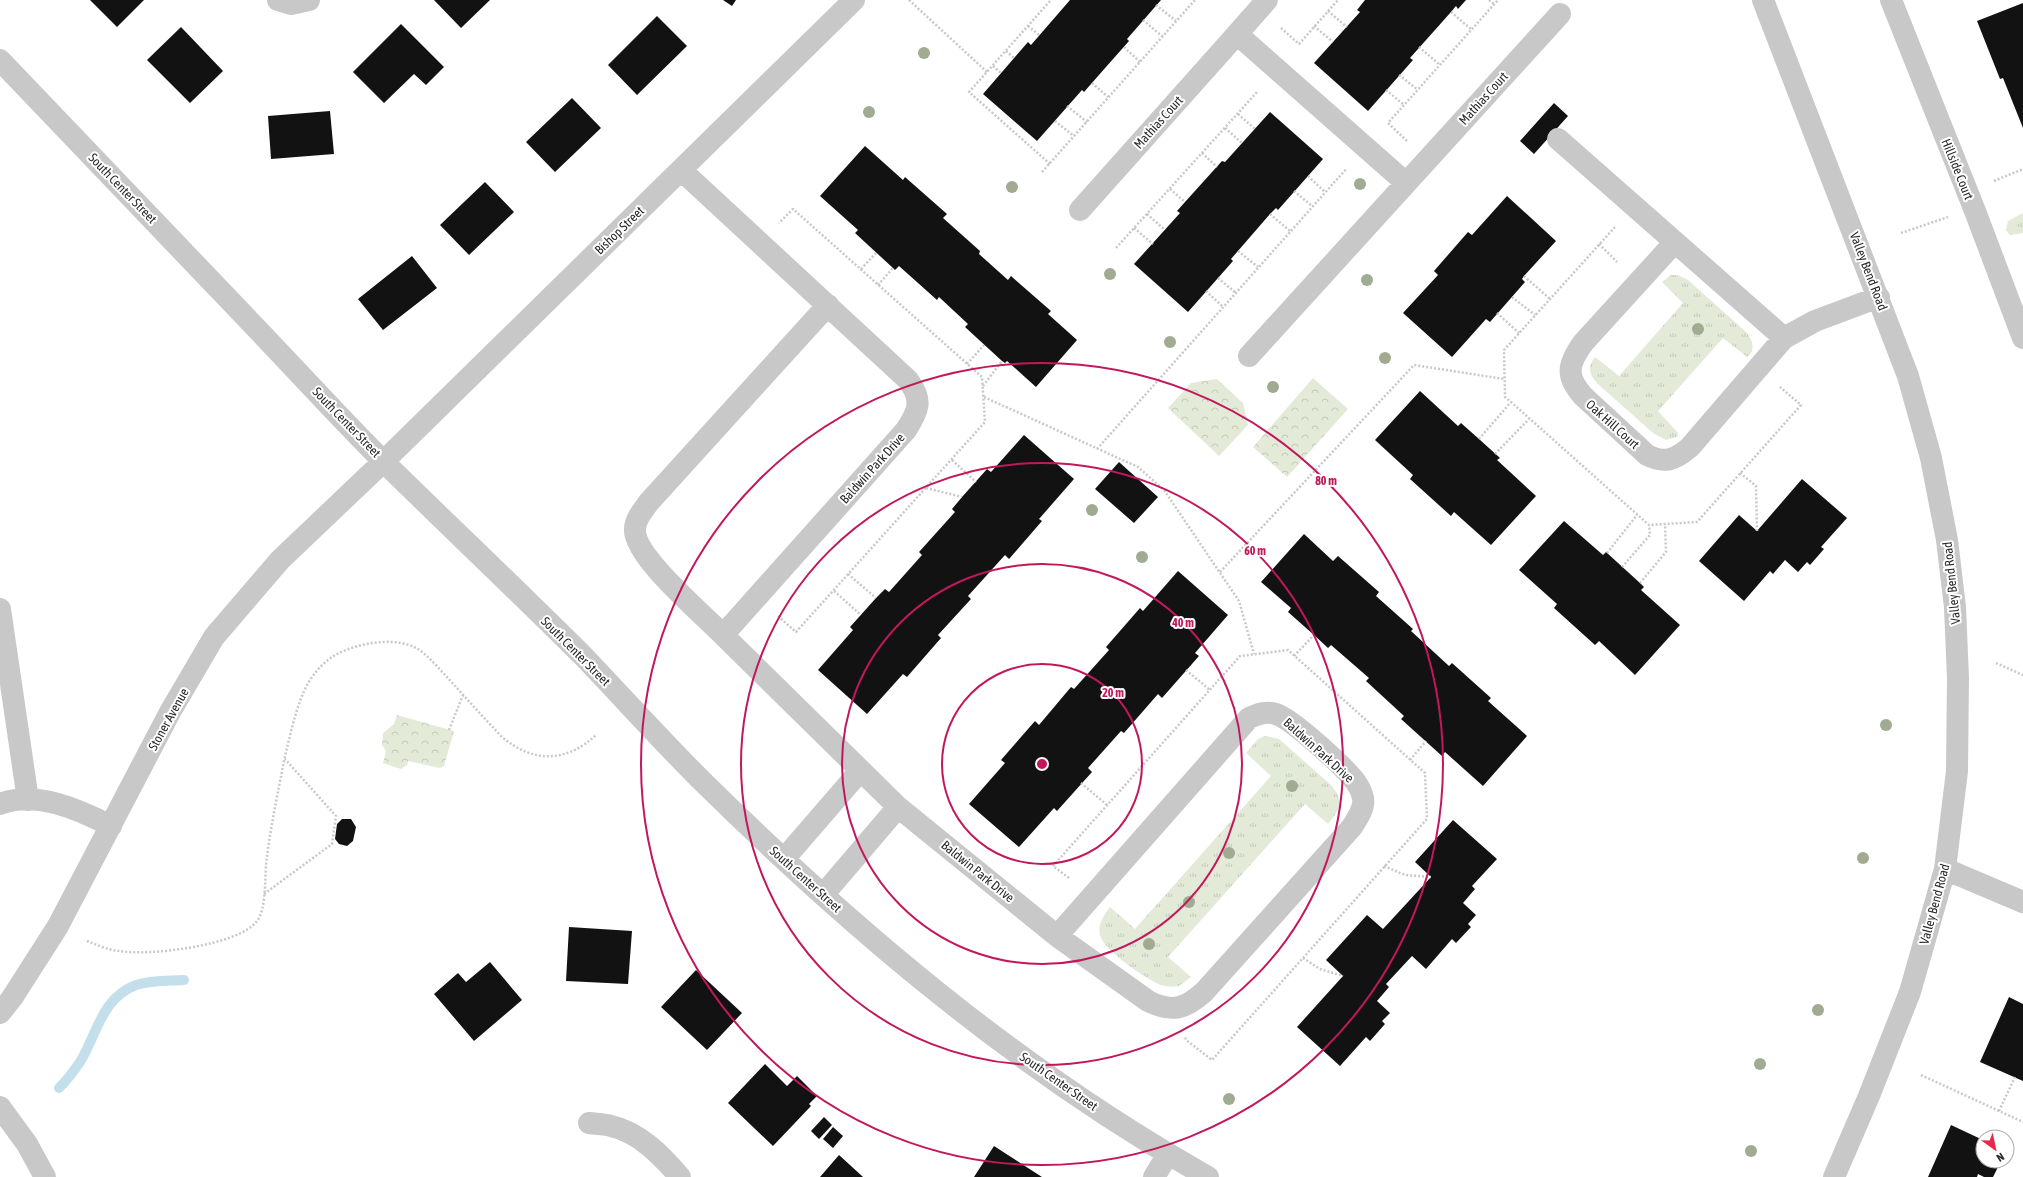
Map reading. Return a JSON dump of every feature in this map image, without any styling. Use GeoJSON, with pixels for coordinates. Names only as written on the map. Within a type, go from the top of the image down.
{"type":"FeatureCollection","features":[{"type":"Feature","properties":{"kind":"street"},"geometry":{"type":"LineString","coordinates":[[278,0],[291,4],[309,0]]}},
{"type":"Feature","properties":{"kind":"street","name":"Bishop Street"},"geometry":{"type":"LineString","coordinates":[[384,461],[854,0]]}},
{"type":"Feature","properties":{"kind":"street","name":"Mathias Court"},"geometry":{"type":"LineString","coordinates":[[1080,210],[1267,0]]}},
{"type":"Feature","properties":{"kind":"street","name":"Valley Bend Road"},"geometry":{"type":"LineString","coordinates":[[1763,0],[1879,297],[1908,376],[1930,458],[1947,540],[1955,607],[1958,678],[1957,771],[1945,869],[1910,992],[1869,1096],[1834,1177]]}},
{"type":"Feature","properties":{"kind":"street","name":"Hillside Court"},"geometry":{"type":"LineString","coordinates":[[1891,0],[1975,211],[2023,338]]}},
{"type":"Feature","properties":{"kind":"street","name":"Mathias Court"},"geometry":{"type":"LineString","coordinates":[[1249,356],[1560,14]]}},
{"type":"Feature","properties":{"kind":"street"},"geometry":{"type":"LineString","coordinates":[[1237,34],[1406,182]]}},
{"type":"Feature","properties":{"kind":"street","name":"South Center Street"},"geometry":{"type":"LineString","coordinates":[[0,60],[384,461],[587,660],[699,778],[784,859],[824,895],[987,1030],[1072,1092],[1168,1154],[1208,1177]]}},
{"type":"Feature","properties":{"kind":"street"},"geometry":{"type":"LineString","coordinates":[[1558,139],[1784,338]]}},
{"type":"Feature","properties":{"kind":"street","name":"Baldwin Park Drive"},"geometry":{"type":"LineString","coordinates":[[681,170],[828,305],[908,380],[916,390],[918,403],[914,417],[906,430],[723,634],[898,807],[1057,936],[1148,1001],[1162,1008],[1177,1009],[1193,1002],[1204,992],[1352,826],[1360,814],[1363,800],[1358,785],[1290,721],[1276,714],[1262,713],[1249,718],[1057,936]]}},
{"type":"Feature","properties":{"kind":"street","name":"Oak Hill Court"},"geometry":{"type":"LineString","coordinates":[[1675,242],[1583,343],[1572,357],[1570,373],[1574,387],[1583,396],[1647,455],[1657,460],[1668,460],[1680,456],[1784,338],[1815,321],[1879,297]]}},
{"type":"Feature","properties":{"kind":"street"},"geometry":{"type":"LineString","coordinates":[[723,634],[659,572],[644,554],[637,541],[635,528],[640,515],[649,502],[828,305]]}},
{"type":"Feature","properties":{"kind":"street","name":"Stoner Avenue"},"geometry":{"type":"LineString","coordinates":[[0,1013],[12,998],[58,926],[170,712],[214,637],[280,560],[384,461]]}},
{"type":"Feature","properties":{"kind":"street"},"geometry":{"type":"LineString","coordinates":[[0,609],[3,649],[28,800]]}},
{"type":"Feature","properties":{"kind":"street"},"geometry":{"type":"LineString","coordinates":[[784,859],[860,771]]}},
{"type":"Feature","properties":{"kind":"street"},"geometry":{"type":"LineString","coordinates":[[0,804],[28,800],[52,803],[87,814],[111,826]]}},
{"type":"Feature","properties":{"kind":"street"},"geometry":{"type":"LineString","coordinates":[[824,895],[898,807]]}},
{"type":"Feature","properties":{"kind":"street"},"geometry":{"type":"LineString","coordinates":[[1945,869],[2023,902]]}},
{"type":"Feature","properties":{"kind":"street"},"geometry":{"type":"LineString","coordinates":[[0,1107],[27,1144],[45,1177]]}},
{"type":"Feature","properties":{"kind":"street"},"geometry":{"type":"LineString","coordinates":[[589,1123],[610,1125],[629,1132],[646,1143],[680,1177]]}},
{"type":"Feature","properties":{"kind":"street"},"geometry":{"type":"LineString","coordinates":[[1154,1177],[1168,1154]]}},
{"type":"Feature","properties":{"kind":"path"},"geometry":{"type":"LineString","coordinates":[[909,0],[987,72]]}},
{"type":"Feature","properties":{"kind":"path"},"geometry":{"type":"LineString","coordinates":[[1050,164],[969,92],[1051,0]]}},
{"type":"Feature","properties":{"kind":"path"},"geometry":{"type":"LineString","coordinates":[[1042,172],[1195,0]]}},
{"type":"Feature","properties":{"kind":"path"},"geometry":{"type":"LineString","coordinates":[[1278,26],[1299,44],[1338,0]]}},
{"type":"Feature","properties":{"kind":"path"},"geometry":{"type":"LineString","coordinates":[[1489,0],[1494,4]]}},
{"type":"Feature","properties":{"kind":"path"},"geometry":{"type":"LineString","coordinates":[[1408,142],[1388,123],[1498,0]]}},
{"type":"Feature","properties":{"kind":"path"},"geometry":{"type":"LineString","coordinates":[[1156,5],[1176,21]]}},
{"type":"Feature","properties":{"kind":"path"},"geometry":{"type":"LineString","coordinates":[[1328,11],[1347,28]]}},
{"type":"Feature","properties":{"kind":"path"},"geometry":{"type":"LineString","coordinates":[[1451,12],[1472,30]]}},
{"type":"Feature","properties":{"kind":"path"},"geometry":{"type":"LineString","coordinates":[[1144,20],[1163,37]]}},
{"type":"Feature","properties":{"kind":"path"},"geometry":{"type":"LineString","coordinates":[[1028,26],[1039,35]]}},
{"type":"Feature","properties":{"kind":"path"},"geometry":{"type":"LineString","coordinates":[[1314,26],[1333,42]]}},
{"type":"Feature","properties":{"kind":"path"},"geometry":{"type":"LineString","coordinates":[[1124,47],[1140,62]]}},
{"type":"Feature","properties":{"kind":"path"},"geometry":{"type":"LineString","coordinates":[[1419,47],[1440,65]]}},
{"type":"Feature","properties":{"kind":"path"},"geometry":{"type":"LineString","coordinates":[[1006,51],[1014,59]]}},
{"type":"Feature","properties":{"kind":"path"},"geometry":{"type":"LineString","coordinates":[[993,66],[1001,73]]}},
{"type":"Feature","properties":{"kind":"path"},"geometry":{"type":"LineString","coordinates":[[1399,75],[1418,90]]}},
{"type":"Feature","properties":{"kind":"path"},"geometry":{"type":"LineString","coordinates":[[1092,82],[1108,97]]}},
{"type":"Feature","properties":{"kind":"path"},"geometry":{"type":"LineString","coordinates":[[1116,248],[1260,88]]}},
{"type":"Feature","properties":{"kind":"path"},"geometry":{"type":"LineString","coordinates":[[1386,90],[1404,105]]}},
{"type":"Feature","properties":{"kind":"path"},"geometry":{"type":"LineString","coordinates":[[1067,106],[1086,122]]}},
{"type":"Feature","properties":{"kind":"path"},"geometry":{"type":"LineString","coordinates":[[1238,114],[1255,129]]}},
{"type":"Feature","properties":{"kind":"path"},"geometry":{"type":"LineString","coordinates":[[1055,121],[1074,136]]}},
{"type":"Feature","properties":{"kind":"path"},"geometry":{"type":"LineString","coordinates":[[1225,128],[1242,143]]}},
{"type":"Feature","properties":{"kind":"path"},"geometry":{"type":"LineString","coordinates":[[1202,153],[1217,167]]}},
{"type":"Feature","properties":{"kind":"path"},"geometry":{"type":"LineString","coordinates":[[1097,449],[1348,167]]}},
{"type":"Feature","properties":{"kind":"path"},"geometry":{"type":"LineString","coordinates":[[1991,182],[2023,169]]}},
{"type":"Feature","properties":{"kind":"path"},"geometry":{"type":"LineString","coordinates":[[1308,176],[1325,192]]}},
{"type":"Feature","properties":{"kind":"path"},"geometry":{"type":"LineString","coordinates":[[1170,189],[1185,202]]}},
{"type":"Feature","properties":{"kind":"path"},"geometry":{"type":"LineString","coordinates":[[1294,191],[1312,206]]}},
{"type":"Feature","properties":{"kind":"path"},"geometry":{"type":"LineString","coordinates":[[1147,214],[1165,230]]}},
{"type":"Feature","properties":{"kind":"path"},"geometry":{"type":"LineString","coordinates":[[1270,214],[1290,231]]}},
{"type":"Feature","properties":{"kind":"path"},"geometry":{"type":"LineString","coordinates":[[1901,233],[1955,214]]}},
{"type":"Feature","properties":{"kind":"path"},"geometry":{"type":"LineString","coordinates":[[1134,228],[1153,244]]}},
{"type":"Feature","properties":{"kind":"path"},"geometry":{"type":"LineString","coordinates":[[1599,244],[1618,263]]}},
{"type":"Feature","properties":{"kind":"path"},"geometry":{"type":"LineString","coordinates":[[1238,251],[1258,268]]}},
{"type":"Feature","properties":{"kind":"path"},"geometry":{"type":"LineString","coordinates":[[861,269],[876,252]]}},
{"type":"Feature","properties":{"kind":"path"},"geometry":{"type":"LineString","coordinates":[[878,284],[893,268]]}},
{"type":"Feature","properties":{"kind":"path"},"geometry":{"type":"LineString","coordinates":[[1524,276],[1550,299]]}},
{"type":"Feature","properties":{"kind":"path"},"geometry":{"type":"LineString","coordinates":[[1218,278],[1236,293]]}},
{"type":"Feature","properties":{"kind":"path"},"geometry":{"type":"LineString","coordinates":[[1206,291],[1223,307]]}},
{"type":"Feature","properties":{"kind":"path"},"geometry":{"type":"LineString","coordinates":[[1512,297],[1535,315]]}},
{"type":"Feature","properties":{"kind":"path"},"geometry":{"type":"LineString","coordinates":[[1497,313],[1519,333]]}},
{"type":"Feature","properties":{"kind":"path"},"geometry":{"type":"LineString","coordinates":[[967,364],[984,345]]}},
{"type":"Feature","properties":{"kind":"path"},"geometry":{"type":"LineString","coordinates":[[983,386],[1002,361]]}},
{"type":"Feature","properties":{"kind":"path"},"geometry":{"type":"LineString","coordinates":[[1220,572],[1414,365],[1504,379]]}},
{"type":"Feature","properties":{"kind":"path"},"geometry":{"type":"LineString","coordinates":[[983,397],[1138,467],[1164,490],[1239,601],[1254,654]]}},
{"type":"Feature","properties":{"kind":"path"},"geometry":{"type":"LineString","coordinates":[[1479,439],[1511,402]]}},
{"type":"Feature","properties":{"kind":"path"},"geometry":{"type":"LineString","coordinates":[[1496,454],[1529,418]]}},
{"type":"Feature","properties":{"kind":"path"},"geometry":{"type":"LineString","coordinates":[[952,460],[976,482]]}},
{"type":"Feature","properties":{"kind":"path"},"geometry":{"type":"LineString","coordinates":[[1740,473],[1756,486],[1757,531]]}},
{"type":"Feature","properties":{"kind":"path"},"geometry":{"type":"LineString","coordinates":[[926,488],[962,496]]}},
{"type":"Feature","properties":{"kind":"path"},"geometry":{"type":"LineString","coordinates":[[1607,553],[1637,515]]}},
{"type":"Feature","properties":{"kind":"path"},"geometry":{"type":"LineString","coordinates":[[1640,583],[1666,552],[1665,524]]}},
{"type":"Feature","properties":{"kind":"path"},"geometry":{"type":"LineString","coordinates":[[1622,567],[1650,535],[1649,525]]}},
{"type":"Feature","properties":{"kind":"path"},"geometry":{"type":"LineString","coordinates":[[848,574],[876,598]]}},
{"type":"Feature","properties":{"kind":"path"},"geometry":{"type":"LineString","coordinates":[[834,591],[861,615]]}},
{"type":"Feature","properties":{"kind":"path"},"geometry":{"type":"LineString","coordinates":[[1294,656],[1314,635]]}},
{"type":"Feature","properties":{"kind":"path"},"geometry":{"type":"LineString","coordinates":[[87,941],[118,951],[139,953],[203,946],[227,938],[254,925],[261,916],[272,826],[285,759],[298,706],[307,685],[325,661],[348,648],[379,643],[407,645],[418,649],[433,662],[502,737],[513,746],[530,754],[545,757],[560,756],[574,750],[596,735]]}},
{"type":"Feature","properties":{"kind":"path"},"geometry":{"type":"LineString","coordinates":[[1075,883],[1053,866],[1240,656],[1288,650],[1424,773],[1427,819],[1212,1060],[1186,1040]]}},
{"type":"Feature","properties":{"kind":"path"},"geometry":{"type":"LineString","coordinates":[[1996,663],[2023,675]]}},
{"type":"Feature","properties":{"kind":"path"},"geometry":{"type":"LineString","coordinates":[[1186,670],[1210,690]]}},
{"type":"Feature","properties":{"kind":"path"},"geometry":{"type":"LineString","coordinates":[[449,730],[463,694]]}},
{"type":"Feature","properties":{"kind":"path"},"geometry":{"type":"LineString","coordinates":[[1410,760],[1426,741]]}},
{"type":"Feature","properties":{"kind":"path"},"geometry":{"type":"LineString","coordinates":[[264,894],[332,844],[336,816],[285,759]]}},
{"type":"Feature","properties":{"kind":"path"},"geometry":{"type":"LineString","coordinates":[[1081,783],[1107,805]]}},
{"type":"Feature","properties":{"kind":"path"},"geometry":{"type":"LineString","coordinates":[[1384,866],[1405,875],[1431,877]]}},
{"type":"Feature","properties":{"kind":"path"},"geometry":{"type":"LineString","coordinates":[[1303,958],[1320,969],[1343,976]]}},
{"type":"Feature","properties":{"kind":"path"},"geometry":{"type":"LineString","coordinates":[[1921,1075],[2023,1122]]}},
{"type":"Feature","properties":{"kind":"path"},"geometry":{"type":"LineString","coordinates":[[1999,1111],[2014,1077]]}},
{"type":"Feature","properties":{"kind":"green space"},"geometry":{"type":"Polygon","coordinates":[[[2023,213],[2023,233],[2010,235],[2006,230],[2008,221],[2023,213]]]}},
{"type":"Feature","properties":{"kind":"green space"},"geometry":{"type":"Polygon","coordinates":[[[1671,275],[1678,275],[1688,280],[1746,332],[1752,341],[1753,348],[1747,357],[1723,338],[1658,411],[1678,433],[1677,437],[1666,440],[1653,433],[1599,385],[1591,375],[1590,368],[1595,357],[1619,376],[1683,303],[1662,282],[1671,275]]]}},
{"type":"Feature","properties":{"kind":"green space"},"geometry":{"type":"Polygon","coordinates":[[[1313,378],[1348,409],[1287,477],[1253,447],[1313,378]]]}},
{"type":"Feature","properties":{"kind":"green space"},"geometry":{"type":"Polygon","coordinates":[[[1217,379],[1243,403],[1248,425],[1219,456],[1168,408],[1191,383],[1217,379]]]}},
{"type":"Feature","properties":{"kind":"green space"},"geometry":{"type":"Polygon","coordinates":[[[397,715],[454,731],[444,766],[440,768],[408,761],[407,765],[401,769],[383,763],[386,751],[382,745],[383,733],[394,724],[397,715]]]}},
{"type":"Feature","properties":{"kind":"green space"},"geometry":{"type":"Polygon","coordinates":[[[1265,736],[1279,739],[1331,785],[1339,800],[1336,814],[1328,824],[1305,804],[1168,957],[1191,977],[1179,986],[1170,987],[1154,982],[1117,956],[1103,941],[1099,928],[1105,913],[1110,907],[1135,929],[1271,776],[1246,753],[1258,739],[1265,736]]]}},
{"type":"Feature","properties":{"kind":"building"},"geometry":{"type":"Polygon","coordinates":[[[90,0],[144,0],[117,27],[90,0]]]}},
{"type":"Feature","properties":{"kind":"building"},"geometry":{"type":"Polygon","coordinates":[[[434,0],[490,0],[461,28],[434,0]]]}},
{"type":"Feature","properties":{"kind":"building"},"geometry":{"type":"Polygon","coordinates":[[[723,0],[736,0],[732,6],[723,0]]]}},
{"type":"Feature","properties":{"kind":"building"},"geometry":{"type":"Polygon","coordinates":[[[1070,0],[1161,0],[1127,39],[1129,41],[1084,92],[1082,90],[1037,141],[983,94],[1028,42],[1031,45],[1070,0]]]}},
{"type":"Feature","properties":{"kind":"building"},"geometry":{"type":"Polygon","coordinates":[[[1365,0],[1466,0],[1458,9],[1456,6],[1410,58],[1413,60],[1368,111],[1314,63],[1360,12],[1357,10],[1365,0]]]}},
{"type":"Feature","properties":{"kind":"building"},"geometry":{"type":"Polygon","coordinates":[[[2023,3],[2023,128],[2003,78],[2000,79],[1977,21],[2023,3]]]}},
{"type":"Feature","properties":{"kind":"building"},"geometry":{"type":"Polygon","coordinates":[[[657,16],[687,46],[637,95],[608,65],[657,16]]]}},
{"type":"Feature","properties":{"kind":"building"},"geometry":{"type":"Polygon","coordinates":[[[401,24],[444,67],[426,85],[414,74],[384,103],[353,72],[401,24]]]}},
{"type":"Feature","properties":{"kind":"building"},"geometry":{"type":"Polygon","coordinates":[[[181,27],[223,71],[190,103],[147,60],[181,27]]]}},
{"type":"Feature","properties":{"kind":"building"},"geometry":{"type":"Polygon","coordinates":[[[572,98],[601,128],[555,172],[526,142],[572,98]]]}},
{"type":"Feature","properties":{"kind":"building"},"geometry":{"type":"Polygon","coordinates":[[[1554,103],[1568,116],[1534,154],[1520,141],[1554,103]]]}},
{"type":"Feature","properties":{"kind":"building"},"geometry":{"type":"Polygon","coordinates":[[[330,111],[334,154],[271,159],[268,116],[330,111]]]}},
{"type":"Feature","properties":{"kind":"building"},"geometry":{"type":"Polygon","coordinates":[[[1270,112],[1323,159],[1278,210],[1276,208],[1270,214],[1231,259],[1233,261],[1188,312],[1134,264],[1180,213],[1177,211],[1185,202],[1222,161],[1225,162],[1270,112]]]}},
{"type":"Feature","properties":{"kind":"building"},"geometry":{"type":"Polygon","coordinates":[[[865,146],[903,180],[905,177],[947,214],[943,218],[980,251],[979,254],[1008,280],[1011,276],[1051,311],[1048,314],[1077,340],[1036,387],[1007,361],[1005,363],[1002,361],[965,327],[968,324],[939,297],[937,300],[899,266],[895,270],[855,233],[858,230],[820,196],[865,146]]]}},
{"type":"Feature","properties":{"kind":"building"},"geometry":{"type":"Polygon","coordinates":[[[485,182],[514,212],[469,255],[440,225],[485,182]]]}},
{"type":"Feature","properties":{"kind":"building"},"geometry":{"type":"Polygon","coordinates":[[[1507,196],[1556,241],[1524,276],[1522,279],[1525,282],[1490,322],[1486,319],[1452,357],[1403,313],[1438,275],[1434,271],[1468,232],[1472,235],[1507,196]]]}},
{"type":"Feature","properties":{"kind":"building"},"geometry":{"type":"Polygon","coordinates":[[[412,256],[437,288],[383,330],[358,299],[412,256]]]}},
{"type":"Feature","properties":{"kind":"building"},"geometry":{"type":"Polygon","coordinates":[[[1420,391],[1458,426],[1461,423],[1500,458],[1497,460],[1536,496],[1491,545],[1454,512],[1451,516],[1410,479],[1413,475],[1375,440],[1420,391]]]}},
{"type":"Feature","properties":{"kind":"building"},"geometry":{"type":"Polygon","coordinates":[[[1024,435],[1074,479],[1039,519],[1042,521],[1009,559],[1005,555],[968,596],[971,599],[938,635],[941,638],[907,677],[903,674],[867,714],[818,670],[853,630],[850,627],[876,598],[885,589],[889,592],[922,555],[919,552],[955,512],[952,509],[962,497],[987,469],[991,472],[1024,435]]]}},
{"type":"Feature","properties":{"kind":"building"},"geometry":{"type":"Polygon","coordinates":[[[1119,462],[1158,497],[1134,523],[1095,489],[1119,462]]]}},
{"type":"Feature","properties":{"kind":"building"},"geometry":{"type":"Polygon","coordinates":[[[1802,479],[1847,518],[1821,547],[1824,549],[1810,565],[1807,562],[1798,572],[1785,560],[1773,574],[1770,571],[1744,601],[1699,561],[1739,515],[1757,531],[1802,479]]]}},
{"type":"Feature","properties":{"kind":"building"},"geometry":{"type":"Polygon","coordinates":[[[1564,521],[1603,555],[1606,552],[1644,587],[1641,590],[1680,625],[1635,675],[1599,641],[1595,645],[1554,608],[1557,604],[1519,570],[1564,521]]]}},
{"type":"Feature","properties":{"kind":"building"},"geometry":{"type":"Polygon","coordinates":[[[1304,534],[1333,561],[1338,556],[1379,592],[1376,596],[1413,629],[1411,631],[1449,666],[1452,663],[1491,698],[1488,701],[1527,736],[1483,786],[1445,752],[1442,756],[1401,719],[1404,716],[1366,681],[1369,678],[1331,645],[1328,648],[1288,612],[1291,608],[1261,582],[1304,534]]]}},
{"type":"Feature","properties":{"kind":"building"},"geometry":{"type":"Polygon","coordinates":[[[1178,571],[1228,615],[1195,653],[1199,656],[1162,698],[1158,694],[1124,733],[1121,731],[1088,768],[1092,772],[1057,811],[1054,808],[1019,847],[969,804],[1005,763],[1001,760],[1035,721],[1039,725],[1071,687],[1074,689],[1109,650],[1106,647],[1140,608],[1143,611],[1178,571]]]}},
{"type":"Feature","properties":{"kind":"building"},"geometry":{"type":"Polygon","coordinates":[[[342,819],[351,819],[356,827],[353,841],[347,846],[339,844],[335,839],[337,824],[342,819]]]}},
{"type":"Feature","properties":{"kind":"building"},"geometry":{"type":"Polygon","coordinates":[[[1453,820],[1497,859],[1472,886],[1475,889],[1463,903],[1476,915],[1468,924],[1471,927],[1456,943],[1452,939],[1426,969],[1412,956],[1386,984],[1389,987],[1377,1001],[1390,1013],[1382,1021],[1385,1024],[1370,1041],[1366,1037],[1340,1066],[1297,1027],[1343,976],[1326,960],[1367,915],[1383,929],[1431,877],[1415,862],[1453,820]]]}},
{"type":"Feature","properties":{"kind":"building"},"geometry":{"type":"Polygon","coordinates":[[[569,927],[632,931],[628,984],[566,981],[569,927]]]}},
{"type":"Feature","properties":{"kind":"building"},"geometry":{"type":"Polygon","coordinates":[[[490,962],[522,1000],[474,1041],[434,994],[458,973],[466,982],[490,962]]]}},
{"type":"Feature","properties":{"kind":"building"},"geometry":{"type":"Polygon","coordinates":[[[696,970],[742,1013],[707,1050],[661,1007],[696,970]]]}},
{"type":"Feature","properties":{"kind":"building"},"geometry":{"type":"Polygon","coordinates":[[[2009,997],[2023,1004],[2023,1081],[1980,1062],[2009,997]]]}},
{"type":"Feature","properties":{"kind":"building"},"geometry":{"type":"Polygon","coordinates":[[[765,1064],[787,1086],[797,1076],[817,1096],[809,1104],[811,1106],[773,1146],[728,1103],[765,1064]]]}},
{"type":"Feature","properties":{"kind":"building"},"geometry":{"type":"Polygon","coordinates":[[[824,1117],[832,1125],[819,1139],[811,1131],[824,1117]]]}},
{"type":"Feature","properties":{"kind":"building"},"geometry":{"type":"Polygon","coordinates":[[[1951,1125],[1975,1136],[1975,1169],[1997,1169],[1993,1177],[1984,1177],[1978,1174],[1977,1177],[1928,1177],[1951,1125]]]}},
{"type":"Feature","properties":{"kind":"building"},"geometry":{"type":"Polygon","coordinates":[[[833,1127],[843,1136],[833,1148],[823,1139],[833,1127]]]}},
{"type":"Feature","properties":{"kind":"building"},"geometry":{"type":"Polygon","coordinates":[[[994,1146],[1042,1177],[974,1177],[994,1146]]]}},
{"type":"Feature","properties":{"kind":"building"},"geometry":{"type":"Polygon","coordinates":[[[839,1155],[862,1176],[863,1177],[820,1177],[839,1155]]]}},
{"type":"Feature","properties":{"kind":"waterway"},"geometry":{"type":"LineString","coordinates":[[59,1088],[80,1062],[107,1008],[124,991],[142,983],[184,980]]}}]}
